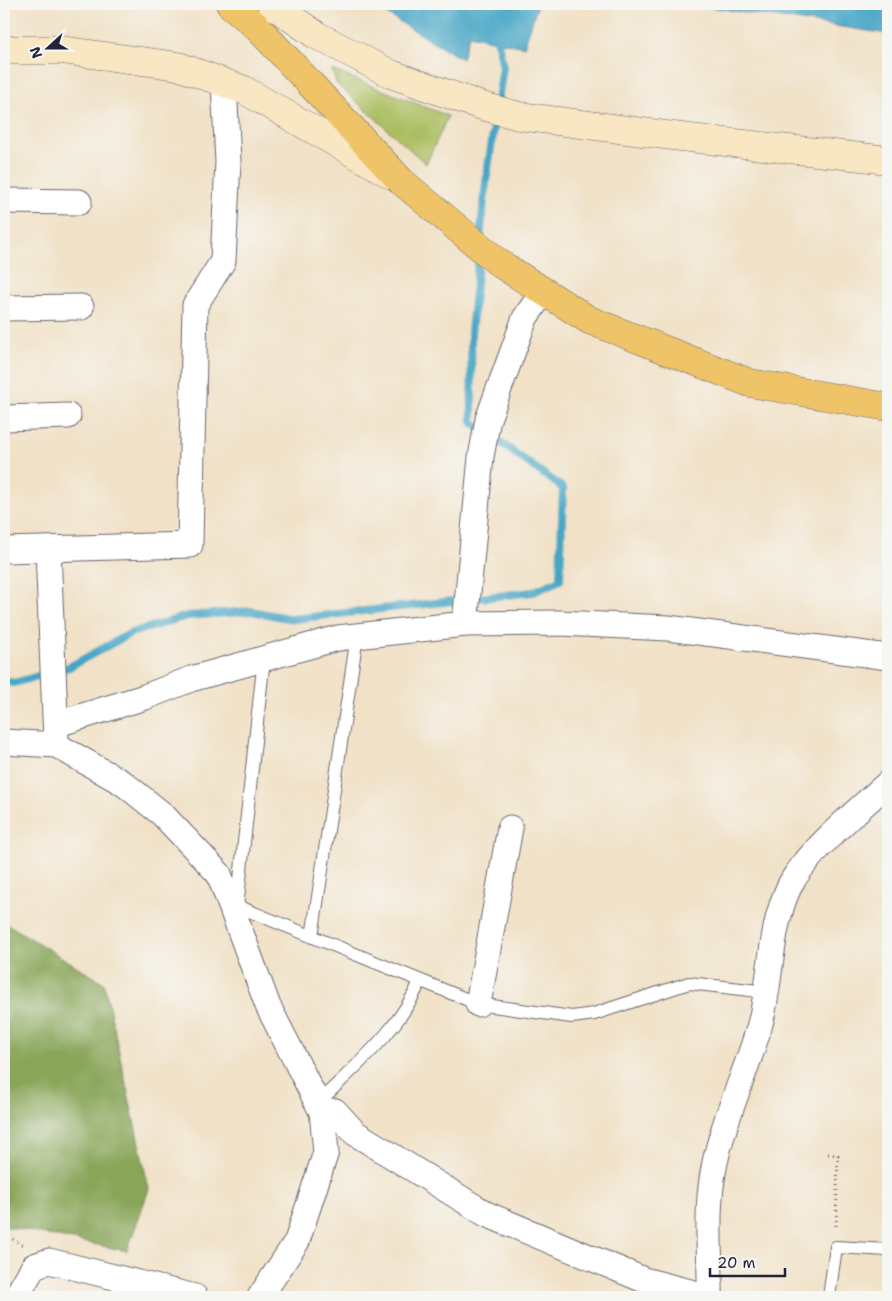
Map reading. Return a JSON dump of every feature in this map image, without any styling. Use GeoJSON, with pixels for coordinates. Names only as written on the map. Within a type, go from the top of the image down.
{"type":"FeatureCollection","features":[{"type":"Feature","properties":{"kind":"highway"},"geometry":{"type":"LineString","coordinates":[[230,4],[257,27],[401,181],[450,224],[499,263],[543,292],[589,320],[750,383],[888,407]]}},
{"type":"Feature","properties":{"kind":"street"},"geometry":{"type":"LineString","coordinates":[[271,4],[316,35],[391,74],[479,105],[519,116],[681,137],[888,160]]}},
{"type":"Feature","properties":{"kind":"street"},"geometry":{"type":"LineString","coordinates":[[4,50],[61,50],[178,66],[244,90],[401,181]]}},
{"type":"Feature","properties":{"kind":"street"},"geometry":{"type":"LineString","coordinates":[[4,550],[190,545],[194,305],[224,261],[228,162],[224,83]]}},
{"type":"Feature","properties":{"kind":"street"},"geometry":{"type":"LineString","coordinates":[[4,201],[79,202]]}},
{"type":"Feature","properties":{"kind":"street"},"geometry":{"type":"LineString","coordinates":[[465,624],[481,457],[488,419],[525,318],[543,292]]}},
{"type":"Feature","properties":{"kind":"street"},"geometry":{"type":"LineString","coordinates":[[4,308],[81,307]]}},
{"type":"Feature","properties":{"kind":"street"},"geometry":{"type":"LineString","coordinates":[[4,418],[68,416]]}},
{"type":"Feature","properties":{"kind":"street"},"geometry":{"type":"LineString","coordinates":[[48,550],[52,681],[56,734],[162,814],[219,874],[236,912],[268,1006],[319,1108],[326,1152],[296,1241],[260,1297]]}},
{"type":"Feature","properties":{"kind":"street"},"geometry":{"type":"LineString","coordinates":[[4,742],[56,734],[191,679],[338,638],[465,624],[560,623],[668,628],[888,657]]}},
{"type":"Feature","properties":{"kind":"street"},"geometry":{"type":"LineString","coordinates":[[319,1108],[335,1112],[355,1133],[486,1214],[641,1288],[710,1297],[710,1188],[718,1152],[760,1024],[767,992],[776,926],[790,886],[814,854],[888,783]]}},
{"type":"Feature","properties":{"kind":"street"},"geometry":{"type":"LineString","coordinates":[[478,1004],[510,828]]}},
{"type":"Feature","properties":{"kind":"street"},"geometry":{"type":"LineString","coordinates":[[16,1297],[34,1266],[49,1261],[195,1297]]}},
{"type":"Feature","properties":{"kind":"lane"},"geometry":{"type":"LineString","coordinates":[[312,937],[357,636]]}},
{"type":"Feature","properties":{"kind":"lane"},"geometry":{"type":"LineString","coordinates":[[264,658],[236,912],[312,937],[478,1004],[572,1017],[594,1014],[689,983],[767,992]]}},
{"type":"Feature","properties":{"kind":"lane"},"geometry":{"type":"LineString","coordinates":[[319,1108],[390,1030],[414,996],[420,981]]}},
{"type":"Feature","properties":{"kind":"lane"},"geometry":{"type":"LineString","coordinates":[[829,1297],[836,1247],[888,1250]]}},
{"type":"Feature","properties":{"kind":"path"},"geometry":{"type":"LineString","coordinates":[[828,1154],[838,1155],[836,1247]]}},
{"type":"Feature","properties":{"kind":"green space"},"geometry":{"type":"Polygon","coordinates":[[[332,70],[448,116],[426,164],[336,83],[332,70]]]}},
{"type":"Feature","properties":{"kind":"green space"},"geometry":{"type":"Polygon","coordinates":[[[4,922],[104,983],[149,1189],[127,1251],[4,1226],[4,922]]]}},
{"type":"Feature","properties":{"kind":"water"},"geometry":{"type":"Polygon","coordinates":[[[370,4],[538,4],[524,47],[469,35],[462,59],[370,4]]]}},
{"type":"Feature","properties":{"kind":"water"},"geometry":{"type":"Polygon","coordinates":[[[689,4],[888,4],[888,34],[689,4]]]}},
{"type":"Feature","properties":{"kind":"waterway"},"geometry":{"type":"LineString","coordinates":[[480,239],[486,181],[503,67],[496,33]]}},
{"type":"Feature","properties":{"kind":"waterway"},"geometry":{"type":"LineString","coordinates":[[4,681],[14,683],[69,667],[131,633],[187,616],[251,611],[293,619],[533,592],[560,580],[563,488],[472,422],[471,333],[479,253]]}}]}
